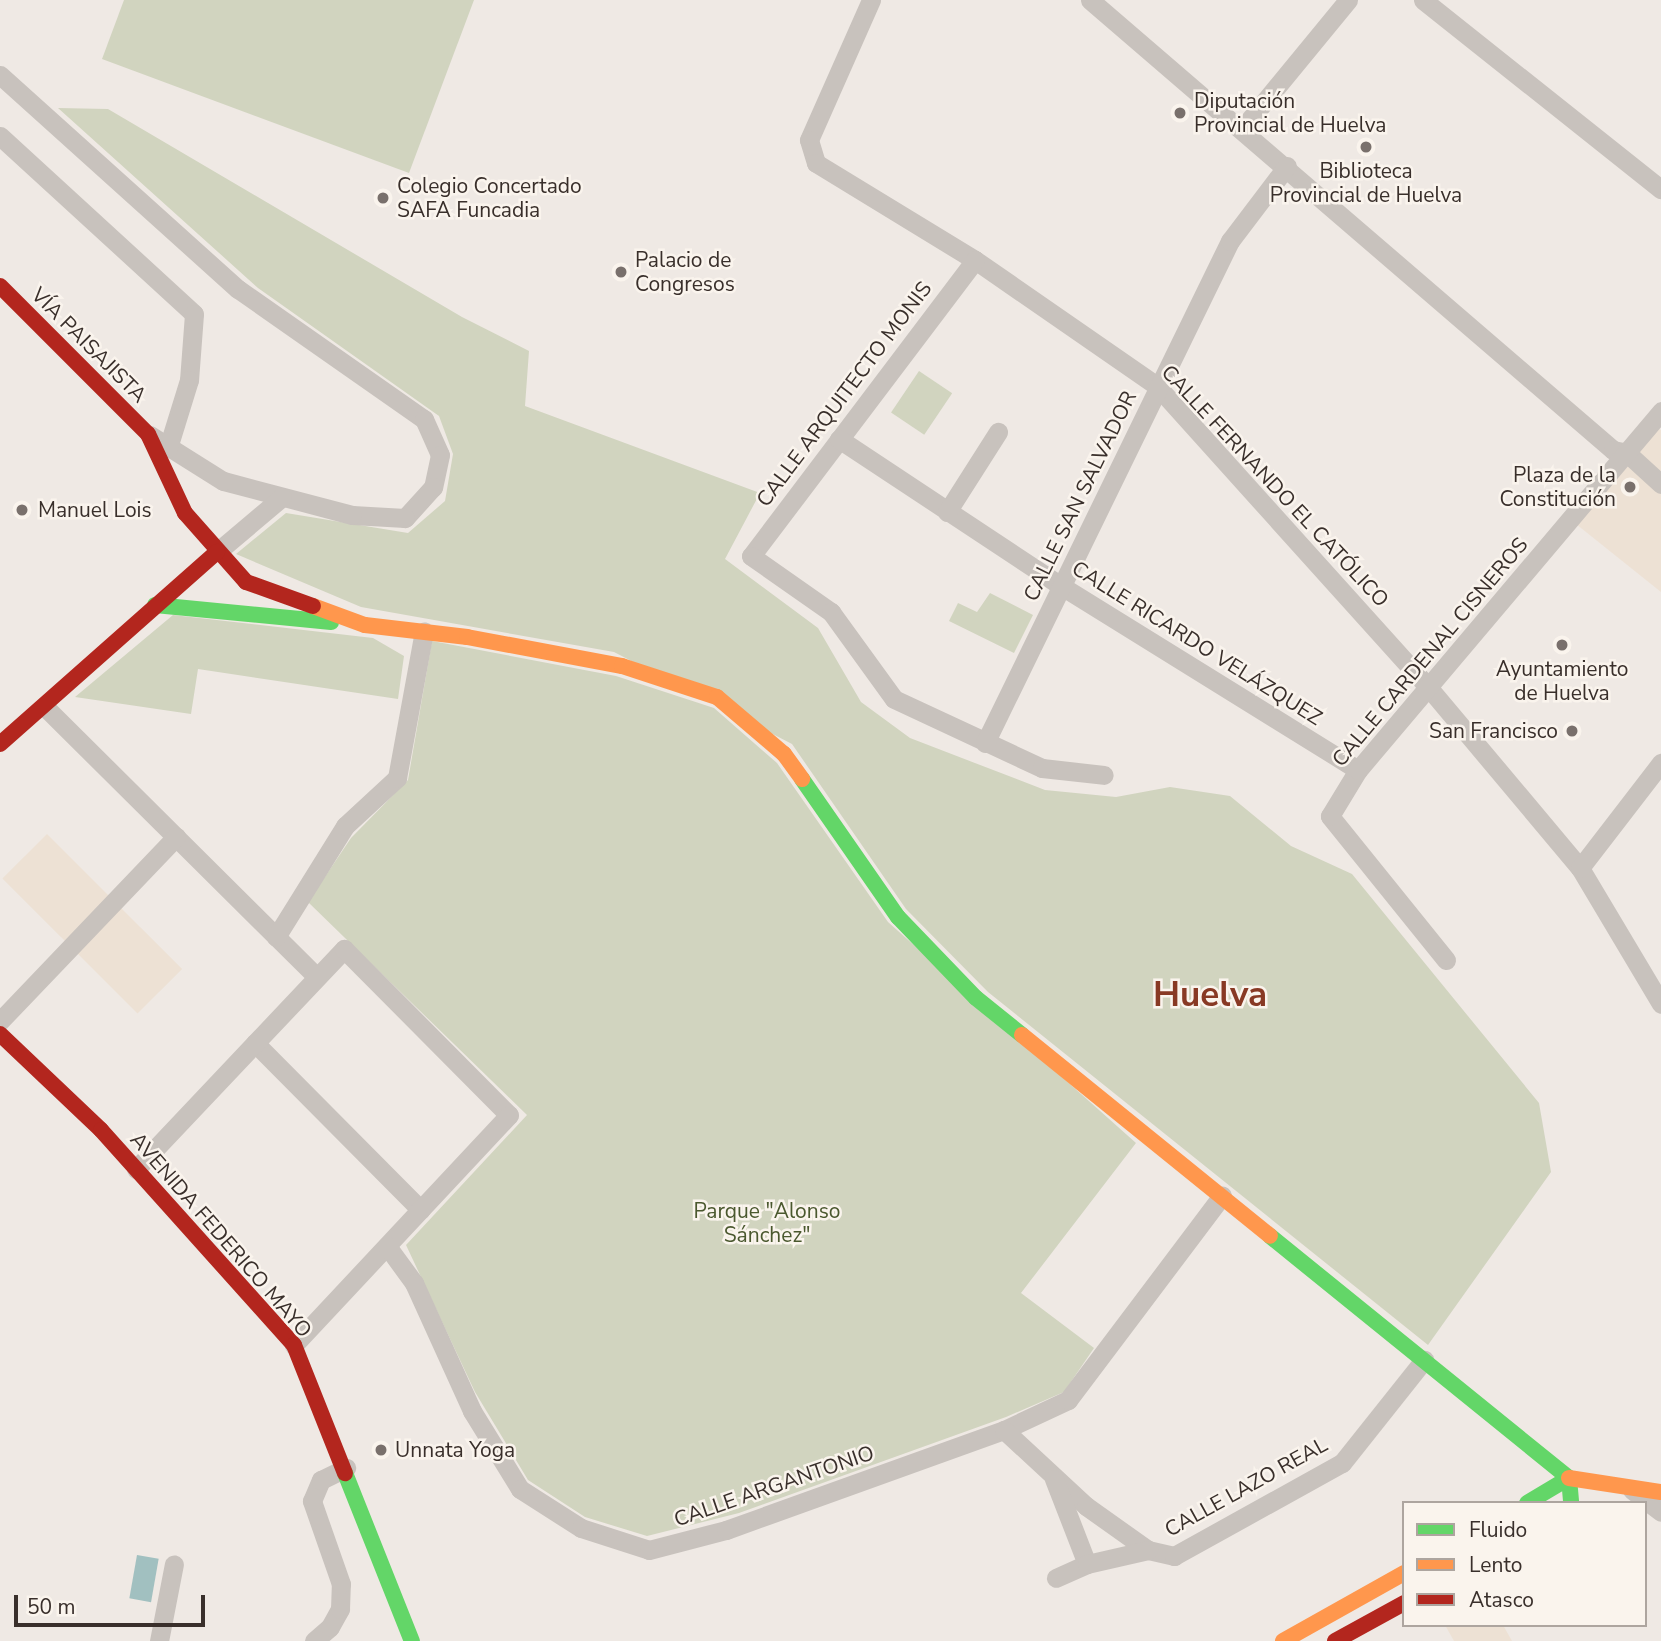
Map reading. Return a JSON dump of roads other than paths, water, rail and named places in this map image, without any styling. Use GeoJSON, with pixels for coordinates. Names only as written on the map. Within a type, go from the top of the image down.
{"type":"FeatureCollection","features":[{"type":"Feature","properties":{"kind":"street","name":"CALLE FERNANDO EL CATÓLICO"},"geometry":{"type":"LineString","coordinates":[[871,0],[809,140],[816,163],[975,260],[1157,386],[1429,688],[1580,868],[1661,1004]]}},
{"type":"Feature","properties":{"kind":"street"},"geometry":{"type":"LineString","coordinates":[[1090,0],[1287,166],[1613,450],[1627,453],[1661,484]]}},
{"type":"Feature","properties":{"kind":"street"},"geometry":{"type":"LineString","coordinates":[[1242,129],[1348,0]]}},
{"type":"Feature","properties":{"kind":"street"},"geometry":{"type":"LineString","coordinates":[[1423,0],[1661,189]]}},
{"type":"Feature","properties":{"kind":"street"},"geometry":{"type":"LineString","coordinates":[[0,75],[237,289],[424,419],[440,455],[433,487],[405,518],[352,515],[223,481],[148,434]]}},
{"type":"Feature","properties":{"kind":"street"},"geometry":{"type":"LineString","coordinates":[[0,136],[194,314],[188,380],[168,448]]}},
{"type":"Feature","properties":{"kind":"street","name":"CALLE SAN SALVADOR"},"geometry":{"type":"LineString","coordinates":[[985,743],[1230,241],[1287,166]]}},
{"type":"Feature","properties":{"kind":"street","name":"CALLE ARQUITECTO MONIS"},"geometry":{"type":"LineString","coordinates":[[975,260],[751,556],[831,612],[894,699],[985,743]]}},
{"type":"Feature","properties":{"kind":"street","name":"VÍA PAISAJISTA"},"geometry":{"type":"LineString","coordinates":[[0,286],[148,434],[185,513],[216,552],[246,582],[365,625]]}},
{"type":"Feature","properties":{"kind":"street","name":"CALLE CARDENAL CISNEROS"},"geometry":{"type":"LineString","coordinates":[[1446,960],[1330,816],[1358,770],[1661,411]]}},
{"type":"Feature","properties":{"kind":"street"},"geometry":{"type":"LineString","coordinates":[[947,512],[998,432]]}},
{"type":"Feature","properties":{"kind":"street","name":"CALLE RICARDO VELÁZQUEZ"},"geometry":{"type":"LineString","coordinates":[[839,439],[1063,587],[1358,770]]}},
{"type":"Feature","properties":{"kind":"street"},"geometry":{"type":"LineString","coordinates":[[0,744],[45,707],[155,605],[282,497]]}},
{"type":"Feature","properties":{"kind":"street"},"geometry":{"type":"LineString","coordinates":[[155,605],[424,631],[622,666],[717,697],[784,754],[898,917],[976,998],[1569,1478],[1661,1492]]}},
{"type":"Feature","properties":{"kind":"street"},"geometry":{"type":"LineString","coordinates":[[276,937],[345,826],[397,778],[424,631]]}},
{"type":"Feature","properties":{"kind":"street"},"geometry":{"type":"LineString","coordinates":[[45,707],[317,977]]}},
{"type":"Feature","properties":{"kind":"street"},"geometry":{"type":"LineString","coordinates":[[985,743],[1042,768],[1104,775]]}},
{"type":"Feature","properties":{"kind":"street"},"geometry":{"type":"LineString","coordinates":[[1580,868],[1661,764]]}},
{"type":"Feature","properties":{"kind":"street"},"geometry":{"type":"LineString","coordinates":[[0,1021],[176,837]]}},
{"type":"Feature","properties":{"kind":"street"},"geometry":{"type":"LineString","coordinates":[[136,1169],[344,949],[509,1115],[295,1345]]}},
{"type":"Feature","properties":{"kind":"street","name":"AVENIDA FEDERICO MAYO"},"geometry":{"type":"LineString","coordinates":[[0,1034],[136,1169],[295,1345],[359,1498],[412,1641]]}},
{"type":"Feature","properties":{"kind":"street"},"geometry":{"type":"LineString","coordinates":[[255,1043],[421,1210]]}},
{"type":"Feature","properties":{"kind":"street","name":"CALLE ARGANTONIO"},"geometry":{"type":"LineString","coordinates":[[387,1246],[414,1283],[471,1411],[520,1489],[581,1528],[649,1550],[726,1530],[1004,1430],[1068,1400],[1222,1196]]}},
{"type":"Feature","properties":{"kind":"street","name":"CALLE LAZO REAL"},"geometry":{"type":"LineString","coordinates":[[1004,1430],[1086,1506],[1148,1550],[1174,1556],[1342,1463],[1424,1360]]}},
{"type":"Feature","properties":{"kind":"street"},"geometry":{"type":"LineString","coordinates":[[314,1641],[330,1627],[340,1609],[341,1584],[312,1501],[321,1480],[346,1468]]}},
{"type":"Feature","properties":{"kind":"street"},"geometry":{"type":"LineString","coordinates":[[1052,1475],[1087,1564]]}},
{"type":"Feature","properties":{"kind":"street"},"geometry":{"type":"LineString","coordinates":[[1530,1501],[1569,1478]]}},
{"type":"Feature","properties":{"kind":"street"},"geometry":{"type":"LineString","coordinates":[[1569,1478],[1571,1501]]}},
{"type":"Feature","properties":{"kind":"street"},"geometry":{"type":"LineString","coordinates":[[1596,1501],[1628,1487],[1661,1478]]}},
{"type":"Feature","properties":{"kind":"street"},"geometry":{"type":"LineString","coordinates":[[1628,1487],[1646,1501]]}},
{"type":"Feature","properties":{"kind":"street"},"geometry":{"type":"LineString","coordinates":[[1647,1501],[1661,1512]]}},
{"type":"Feature","properties":{"kind":"street"},"geometry":{"type":"LineString","coordinates":[[1056,1578],[1087,1564],[1148,1550]]}},
{"type":"Feature","properties":{"kind":"street"},"geometry":{"type":"LineString","coordinates":[[159,1641],[174,1564]]}},
{"type":"Feature","properties":{"kind":"street"},"geometry":{"type":"LineString","coordinates":[[1283,1641],[1402,1574]]}},
{"type":"Feature","properties":{"kind":"street"},"geometry":{"type":"LineString","coordinates":[[1335,1641],[1402,1604]]}},
{"type":"Feature","properties":{"kind":"water"},"geometry":{"type":"Polygon","coordinates":[[[137,1555],[159,1559],[151,1602],[129,1598],[137,1555]]]}},
{"type":"Feature","properties":{"kind":"place","name":"Diputación Provincial de Huelva"},"geometry":{"type":"Point","coordinates":[1180,113]}},
{"type":"Feature","properties":{"kind":"place","name":"Biblioteca Provincial de Huelva"},"geometry":{"type":"Point","coordinates":[1366,147]}},
{"type":"Feature","properties":{"kind":"place","name":"Colegio Concertado SAFA Funcadia"},"geometry":{"type":"Point","coordinates":[383,198]}},
{"type":"Feature","properties":{"kind":"place","name":"Palacio de Congresos"},"geometry":{"type":"Point","coordinates":[621,272]}},
{"type":"Feature","properties":{"kind":"place","name":"Plaza de la Constitución"},"geometry":{"type":"Point","coordinates":[1630,487]}},
{"type":"Feature","properties":{"kind":"place","name":"Manuel Lois"},"geometry":{"type":"Point","coordinates":[22,510]}},
{"type":"Feature","properties":{"kind":"place","name":"Ayuntamiento de Huelva"},"geometry":{"type":"Point","coordinates":[1562,645]}},
{"type":"Feature","properties":{"kind":"place","name":"San Francisco"},"geometry":{"type":"Point","coordinates":[1572,731]}},
{"type":"Feature","properties":{"kind":"place","name":"Unnata Yoga"},"geometry":{"type":"Point","coordinates":[381,1450]}},
{"type":"Feature","properties":{"kind":"district","name":"Huelva"},"geometry":{"type":"Point","coordinates":[1210,995]}},
{"type":"Feature","properties":{"kind":"park label","name":"Parque \"Alonso Sánchez\""},"geometry":{"type":"Point","coordinates":[767,1223]}}]}
